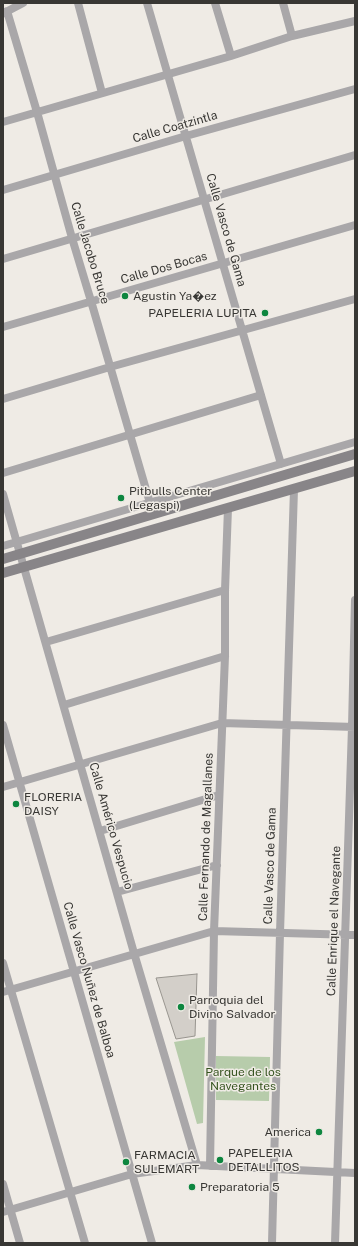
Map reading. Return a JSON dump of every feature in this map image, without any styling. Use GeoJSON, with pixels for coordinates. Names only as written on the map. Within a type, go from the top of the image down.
{"type":"FeatureCollection","features":[{"type":"Feature","properties":{"kind":"main road"},"geometry":{"type":"LineString","coordinates":[[3,559],[355,454]]}},
{"type":"Feature","properties":{"kind":"main road"},"geometry":{"type":"LineString","coordinates":[[3,573],[355,471]]}},
{"type":"Feature","properties":{"kind":"street"},"geometry":{"type":"LineString","coordinates":[[5,12],[23,3]]}},
{"type":"Feature","properties":{"kind":"street"},"geometry":{"type":"LineString","coordinates":[[78,3],[102,93]]}},
{"type":"Feature","properties":{"kind":"street","name":"Calle Vasco de Gama"},"geometry":{"type":"LineString","coordinates":[[147,3],[281,464]]}},
{"type":"Feature","properties":{"kind":"street"},"geometry":{"type":"LineString","coordinates":[[215,3],[231,56]]}},
{"type":"Feature","properties":{"kind":"street"},"geometry":{"type":"LineString","coordinates":[[283,3],[292,36]]}},
{"type":"Feature","properties":{"kind":"street","name":"Calle Jacobo Bruce"},"geometry":{"type":"LineString","coordinates":[[5,12],[37,112],[54,176],[131,434],[150,503]]}},
{"type":"Feature","properties":{"kind":"street"},"geometry":{"type":"LineString","coordinates":[[3,122],[231,56],[292,36],[355,21]]}},
{"type":"Feature","properties":{"kind":"street","name":"Calle Coatzintla"},"geometry":{"type":"LineString","coordinates":[[3,190],[186,136],[355,89]]}},
{"type":"Feature","properties":{"kind":"street"},"geometry":{"type":"LineString","coordinates":[[3,259],[355,155]]}},
{"type":"Feature","properties":{"kind":"street","name":"Calle Dos Bocas"},"geometry":{"type":"LineString","coordinates":[[3,327],[355,225]]}},
{"type":"Feature","properties":{"kind":"street"},"geometry":{"type":"LineString","coordinates":[[3,399],[110,367],[355,299]]}},
{"type":"Feature","properties":{"kind":"street"},"geometry":{"type":"LineString","coordinates":[[3,473],[261,395]]}},
{"type":"Feature","properties":{"kind":"street"},"geometry":{"type":"LineString","coordinates":[[3,546],[355,442]]}},
{"type":"Feature","properties":{"kind":"street","name":"Calle Vasco de Gama"},"geometry":{"type":"LineString","coordinates":[[272,1243],[294,489]]}},
{"type":"Feature","properties":{"kind":"street","name":"Calle Américo Vespucio"},"geometry":{"type":"LineString","coordinates":[[3,494],[134,953],[197,1165]]}},
{"type":"Feature","properties":{"kind":"street","name":"Calle Fernando de Magallanes"},"geometry":{"type":"LineString","coordinates":[[210,1166],[214,931],[225,656],[225,590],[228,508]]}},
{"type":"Feature","properties":{"kind":"street"},"geometry":{"type":"LineString","coordinates":[[46,642],[225,590]]}},
{"type":"Feature","properties":{"kind":"street","name":"Calle Enrique el Navegante"},"geometry":{"type":"LineString","coordinates":[[335,1243],[345,935],[354,727],[355,600]]}},
{"type":"Feature","properties":{"kind":"street"},"geometry":{"type":"LineString","coordinates":[[64,705],[225,656]]}},
{"type":"Feature","properties":{"kind":"street"},"geometry":{"type":"LineString","coordinates":[[3,787],[222,723],[354,727]]}},
{"type":"Feature","properties":{"kind":"street","name":"Calle Vasco Nuñez de Balboa"},"geometry":{"type":"LineString","coordinates":[[3,724],[152,1243]]}},
{"type":"Feature","properties":{"kind":"street"},"geometry":{"type":"LineString","coordinates":[[100,831],[220,795]]}},
{"type":"Feature","properties":{"kind":"street"},"geometry":{"type":"LineString","coordinates":[[117,892],[217,865]]}},
{"type":"Feature","properties":{"kind":"street"},"geometry":{"type":"LineString","coordinates":[[7,991],[214,931],[355,935]]}},
{"type":"Feature","properties":{"kind":"street"},"geometry":{"type":"LineString","coordinates":[[3,963],[7,991],[85,1243]]}},
{"type":"Feature","properties":{"kind":"street"},"geometry":{"type":"LineString","coordinates":[[7,1211],[132,1174],[197,1165],[355,1173]]}},
{"type":"Feature","properties":{"kind":"street"},"geometry":{"type":"LineString","coordinates":[[3,1184],[7,1211],[20,1243]]}},
{"type":"Feature","properties":{"kind":"green space"},"geometry":{"type":"Polygon","coordinates":[[[205,1037],[203,1123],[197,1124],[174,1042],[205,1037]]]}},
{"type":"Feature","properties":{"kind":"green space","name":"Parque de los Navegantes"},"geometry":{"type":"Polygon","coordinates":[[[216,1056],[270,1057],[269,1101],[216,1100],[216,1056]]]}},
{"type":"Feature","properties":{"kind":"building","name":"Parroquia del Divino Salvador"},"geometry":{"type":"Polygon","coordinates":[[[197,974],[195,1036],[176,1039],[156,978],[197,974]]]}},
{"type":"Feature","properties":{"kind":"place","name":"Agustin Ya�ez"},"geometry":{"type":"Point","coordinates":[125,296]}},
{"type":"Feature","properties":{"kind":"place","name":"PAPELERIA LUPITA"},"geometry":{"type":"Point","coordinates":[265,313]}},
{"type":"Feature","properties":{"kind":"place","name":"Pitbulls Center (Legaspi)"},"geometry":{"type":"Point","coordinates":[121,498]}},
{"type":"Feature","properties":{"kind":"place","name":"FLORERIA DAISY"},"geometry":{"type":"Point","coordinates":[16,804]}},
{"type":"Feature","properties":{"kind":"place","name":"Parroquia del Divino Salvador"},"geometry":{"type":"Point","coordinates":[181,1007]}},
{"type":"Feature","properties":{"kind":"place","name":"America"},"geometry":{"type":"Point","coordinates":[319,1132]}},
{"type":"Feature","properties":{"kind":"place","name":"PAPELERIA DETALLITOS"},"geometry":{"type":"Point","coordinates":[220,1160]}},
{"type":"Feature","properties":{"kind":"place","name":"FARMACIA SULEMART"},"geometry":{"type":"Point","coordinates":[126,1162]}},
{"type":"Feature","properties":{"kind":"place","name":"Preparatoria 5"},"geometry":{"type":"Point","coordinates":[192,1187]}}]}
